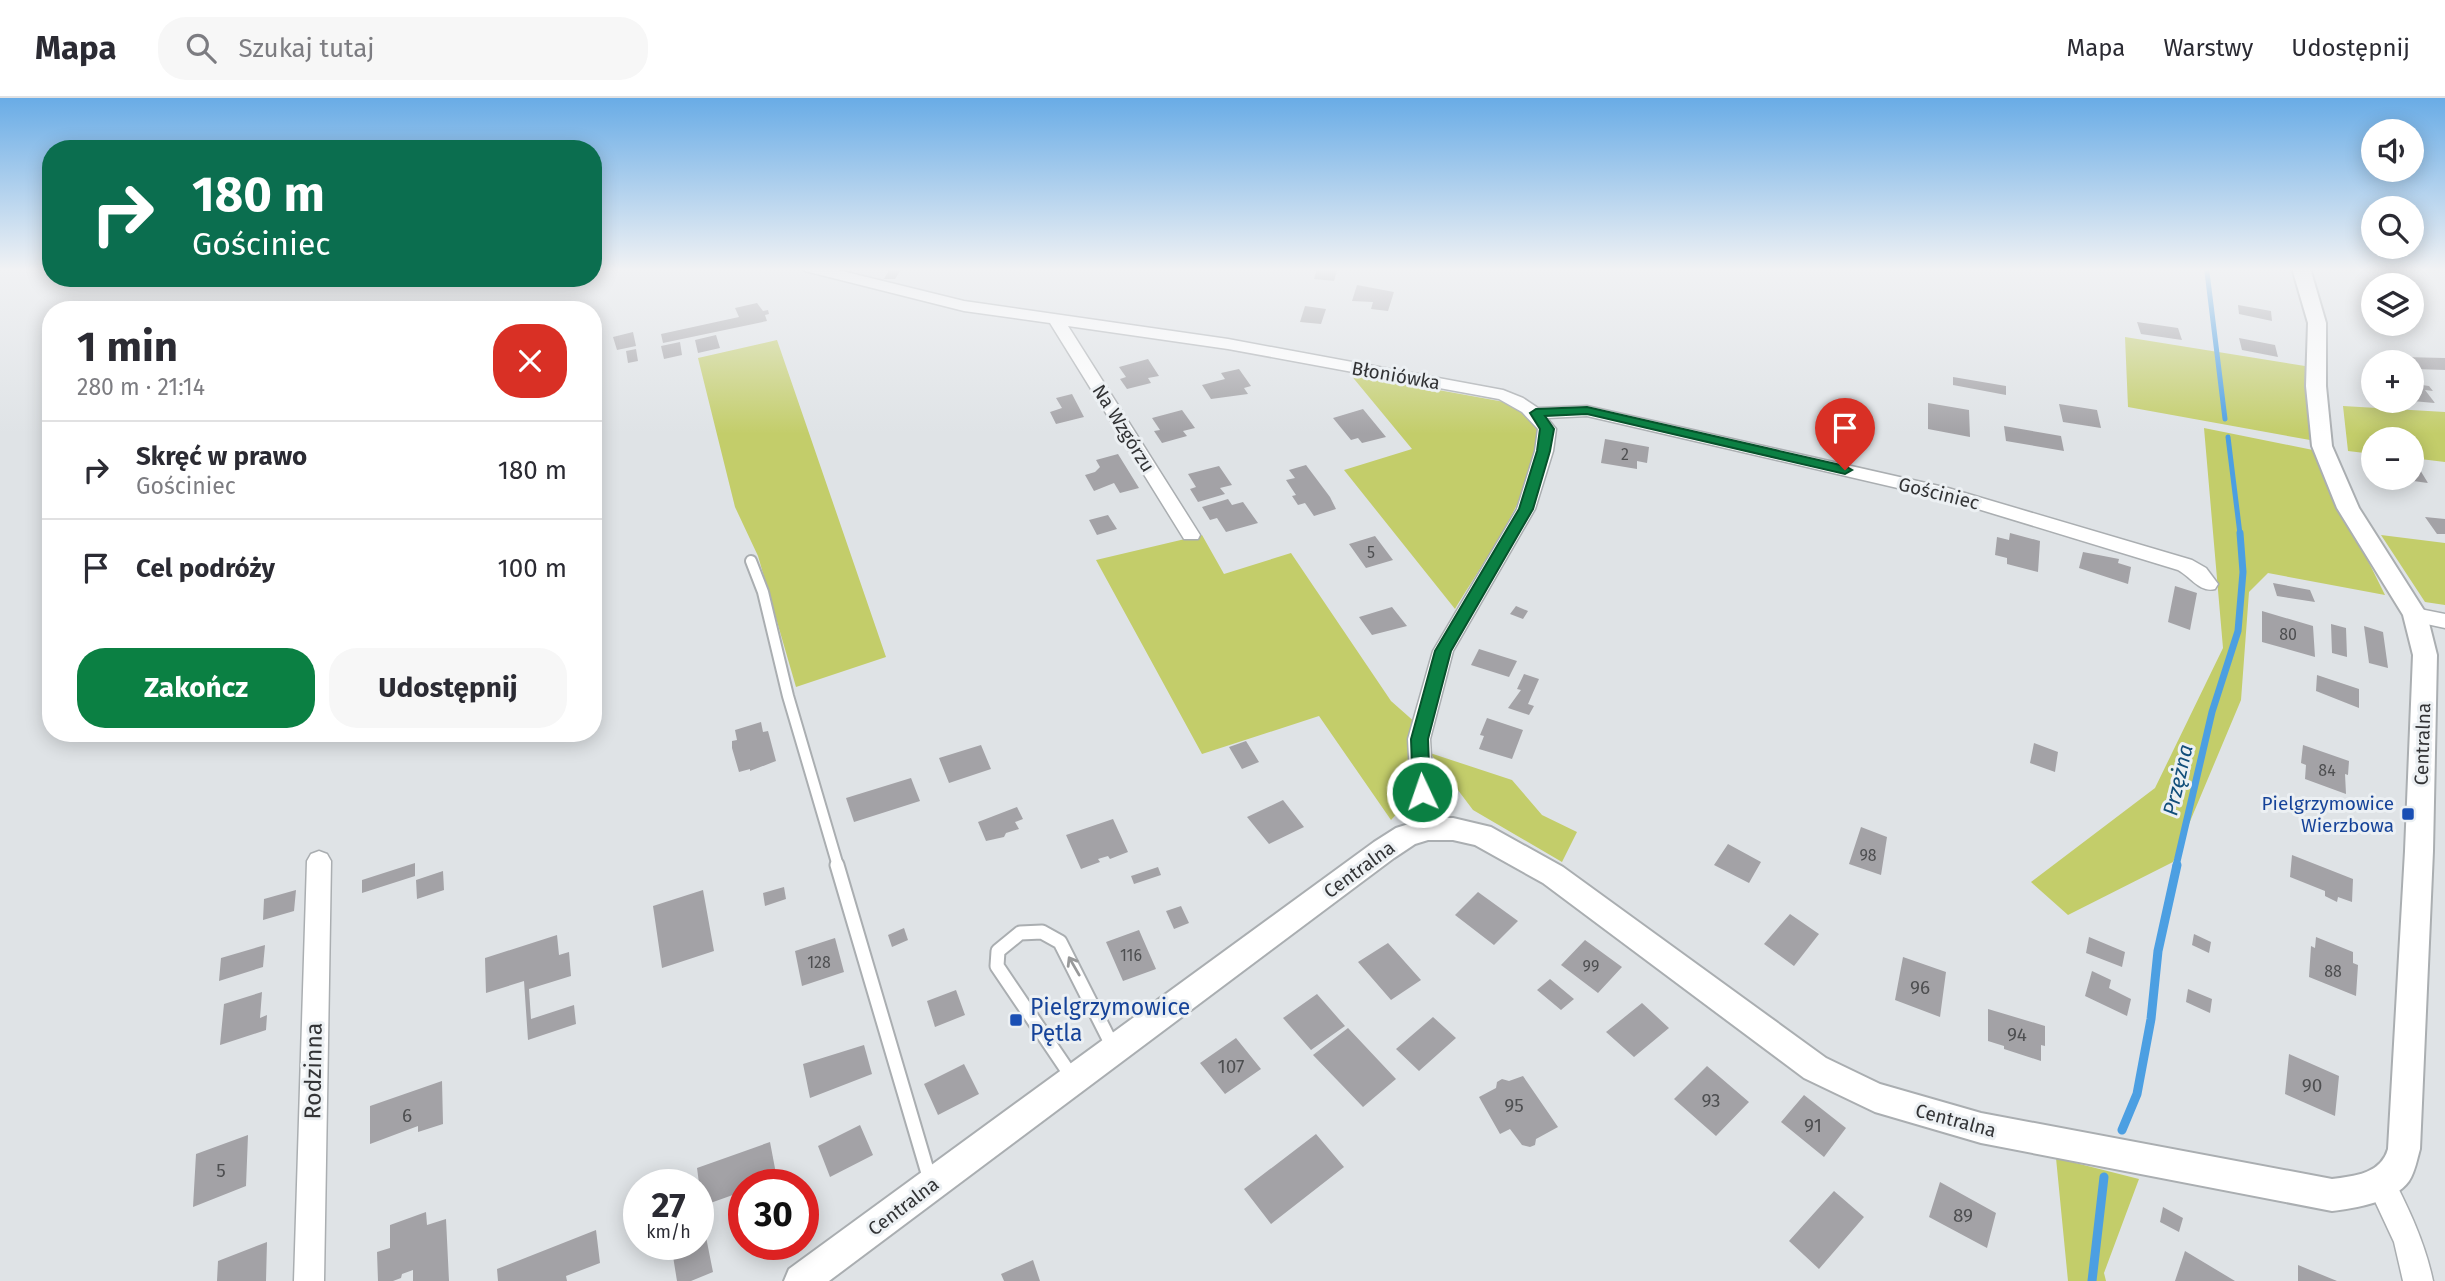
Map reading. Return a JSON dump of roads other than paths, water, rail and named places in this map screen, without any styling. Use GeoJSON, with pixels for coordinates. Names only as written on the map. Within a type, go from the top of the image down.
{"type":"FeatureCollection","features":[{"type":"Feature","properties":{"kind":"street","name":"Na Wzgórzu"},"geometry":{"type":"LineString","coordinates":[[1058,323],[1191,535]]}},
{"type":"Feature","properties":{"kind":"street","name":"Błoniówka"},"geometry":{"type":"LineString","coordinates":[[1073,323],[1228,344],[1488,392],[1520,402],[1536,413]]}},
{"type":"Feature","properties":{"kind":"street","name":"Centralna"},"geometry":{"type":"LineString","coordinates":[[801,1281],[1384,850],[1406,836],[1428,829],[1453,829],[1481,835],[1553,875],[1815,1068],[1875,1097],[1981,1128],[2332,1195],[2358,1191],[2380,1182],[2397,1170],[2404,1149],[2419,846],[2425,655],[2415,615],[2348,508],[2322,446],[2316,386],[2317,323]]}},
{"type":"Feature","properties":{"kind":"street","name":"Gościniec"},"geometry":{"type":"LineString","coordinates":[[1536,413],[1587,411],[1948,494],[2185,565],[2199,573],[2208,584]]}},
{"type":"Feature","properties":{"kind":"street"},"geometry":{"type":"LineString","coordinates":[[1428,829],[1422,792],[1419,739],[1443,651],[1526,509],[1544,451],[1547,429],[1536,413]]}},
{"type":"Feature","properties":{"kind":"street"},"geometry":{"type":"LineString","coordinates":[[2415,615],[2445,621]]}},
{"type":"Feature","properties":{"kind":"street","name":"Rodzinna"},"geometry":{"type":"LineString","coordinates":[[309,1281],[319,861]]}},
{"type":"Feature","properties":{"kind":"street"},"geometry":{"type":"LineString","coordinates":[[2380,1182],[2400,1220],[2415,1259],[2418,1281]]}},
{"type":"Feature","properties":{"kind":"lane"},"geometry":{"type":"LineString","coordinates":[[751,561],[763,592],[788,696],[932,1185]]}},
{"type":"Feature","properties":{"kind":"lane"},"geometry":{"type":"LineString","coordinates":[[1073,1079],[997,966],[998,951],[1020,933],[1042,932],[1060,942],[1114,1049]]}},
{"type":"Feature","properties":{"kind":"waterway","name":"Przężna"},"geometry":{"type":"LineString","coordinates":[[2213,323],[2225,419]]}},
{"type":"Feature","properties":{"kind":"waterway","name":"Przężna"},"geometry":{"type":"LineString","coordinates":[[2228,437],[2240,534]]}},
{"type":"Feature","properties":{"kind":"waterway","name":"Przężna"},"geometry":{"type":"LineString","coordinates":[[2176,866],[2212,712],[2238,631],[2243,572],[2240,533]]}},
{"type":"Feature","properties":{"kind":"waterway","name":"Przężna"},"geometry":{"type":"LineString","coordinates":[[2122,1130],[2137,1094],[2151,1019],[2158,951],[2177,865]]}},
{"type":"Feature","properties":{"kind":"waterway","name":"Przężna"},"geometry":{"type":"LineString","coordinates":[[2092,1281],[2104,1177]]}},
{"type":"Feature","properties":{"kind":"place","name":"Pielgrzymowice Wierzbowa"},"geometry":{"type":"Point","coordinates":[2408,814]}},
{"type":"Feature","properties":{"kind":"place","name":"Pielgrzymowice Pętla"},"geometry":{"type":"Point","coordinates":[1016,1020]}}]}
